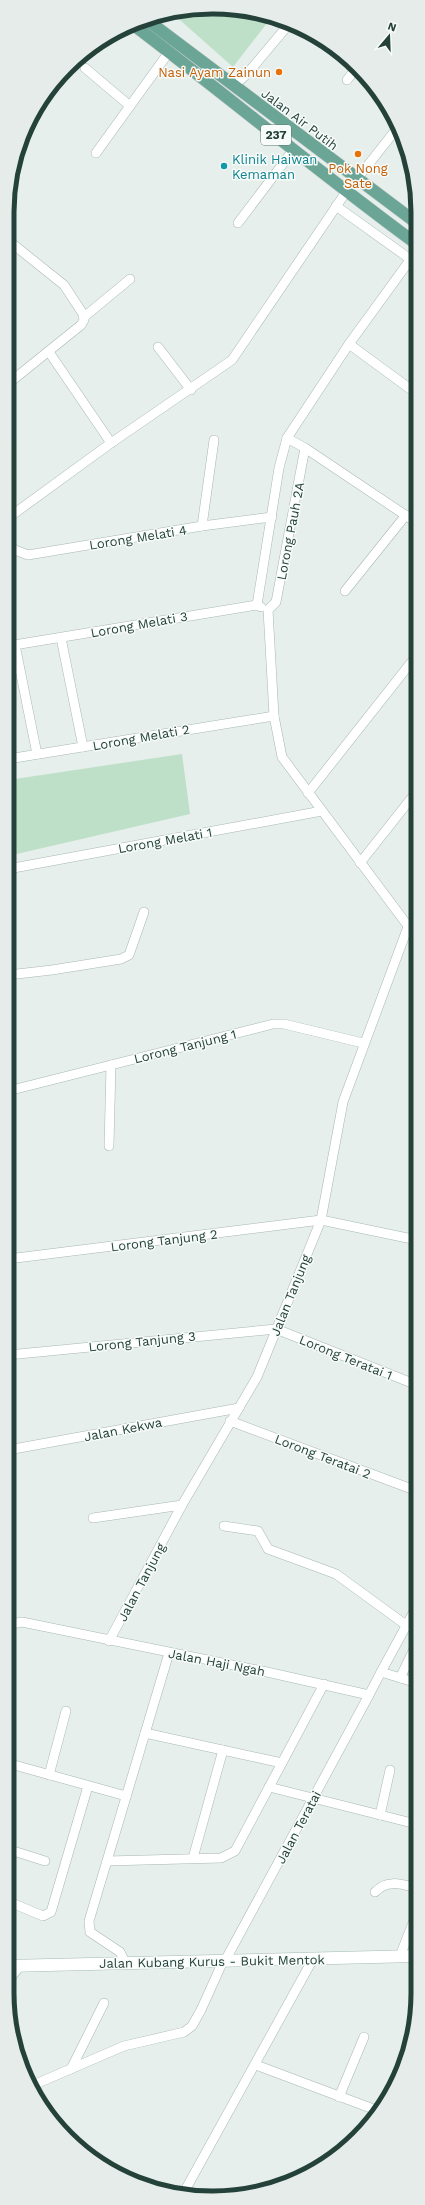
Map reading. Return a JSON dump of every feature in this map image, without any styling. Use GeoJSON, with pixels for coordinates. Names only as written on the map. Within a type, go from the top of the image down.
{"type":"FeatureCollection","features":[{"type":"Feature","properties":{"kind":"main road","name":"Jalan Air Putih"},"geometry":{"type":"LineString","coordinates":[[152,24],[411,219]]}},
{"type":"Feature","properties":{"kind":"main road","name":"Jalan Air Putih"},"geometry":{"type":"LineString","coordinates":[[138,29],[294,149],[346,192],[411,239]]}},
{"type":"Feature","properties":{"kind":"main road","name":"Jalan Kubang Kurus - Bukit Mentok"},"geometry":{"type":"LineString","coordinates":[[14,1966],[225,1959],[313,1959],[411,1956]]}},
{"type":"Feature","properties":{"kind":"street"},"geometry":{"type":"LineString","coordinates":[[234,86],[247,74],[286,28]]}},
{"type":"Feature","properties":{"kind":"street"},"geometry":{"type":"LineString","coordinates":[[96,153],[169,52]]}},
{"type":"Feature","properties":{"kind":"street"},"geometry":{"type":"LineString","coordinates":[[85,68],[130,106]]}},
{"type":"Feature","properties":{"kind":"street"},"geometry":{"type":"LineString","coordinates":[[347,80],[353,72]]}},
{"type":"Feature","properties":{"kind":"street"},"geometry":{"type":"LineString","coordinates":[[357,179],[394,132]]}},
{"type":"Feature","properties":{"kind":"street"},"geometry":{"type":"LineString","coordinates":[[238,223],[294,149]]}},
{"type":"Feature","properties":{"kind":"street"},"geometry":{"type":"LineString","coordinates":[[14,514],[112,443],[191,390],[226,365],[237,355],[346,192]]}},
{"type":"Feature","properties":{"kind":"street"},"geometry":{"type":"LineString","coordinates":[[336,206],[410,259],[349,344],[287,438],[279,468],[257,605],[268,610],[274,716],[282,757],[360,864],[411,929]]}},
{"type":"Feature","properties":{"kind":"street"},"geometry":{"type":"LineString","coordinates":[[14,245],[64,285],[84,317]]}},
{"type":"Feature","properties":{"kind":"street"},"geometry":{"type":"LineString","coordinates":[[14,378],[82,325],[84,317],[130,279]]}},
{"type":"Feature","properties":{"kind":"street"},"geometry":{"type":"LineString","coordinates":[[349,344],[411,390]]}},
{"type":"Feature","properties":{"kind":"street"},"geometry":{"type":"LineString","coordinates":[[158,347],[191,390]]}},
{"type":"Feature","properties":{"kind":"street"},"geometry":{"type":"LineString","coordinates":[[49,352],[112,443]]}},
{"type":"Feature","properties":{"kind":"street"},"geometry":{"type":"LineString","coordinates":[[287,438],[306,448],[411,519]]}},
{"type":"Feature","properties":{"kind":"street"},"geometry":{"type":"LineString","coordinates":[[202,526],[214,440]]}},
{"type":"Feature","properties":{"kind":"street","name":"Lorong Pauh 2A"},"geometry":{"type":"LineString","coordinates":[[268,610],[276,602],[306,448]]}},
{"type":"Feature","properties":{"kind":"street"},"geometry":{"type":"LineString","coordinates":[[345,591],[406,515]]}},
{"type":"Feature","properties":{"kind":"street","name":"Lorong Melati 4"},"geometry":{"type":"LineString","coordinates":[[14,549],[28,555],[202,526],[272,517]]}},
{"type":"Feature","properties":{"kind":"street","name":"Lorong Melati 3"},"geometry":{"type":"LineString","coordinates":[[14,646],[257,605]]}},
{"type":"Feature","properties":{"kind":"street"},"geometry":{"type":"LineString","coordinates":[[61,638],[83,747]]}},
{"type":"Feature","properties":{"kind":"street"},"geometry":{"type":"LineString","coordinates":[[14,655],[37,754]]}},
{"type":"Feature","properties":{"kind":"street"},"geometry":{"type":"LineString","coordinates":[[308,793],[411,663]]}},
{"type":"Feature","properties":{"kind":"street","name":"Lorong Melati 2"},"geometry":{"type":"LineString","coordinates":[[14,757],[274,716]]}},
{"type":"Feature","properties":{"kind":"street"},"geometry":{"type":"LineString","coordinates":[[360,864],[411,799]]}},
{"type":"Feature","properties":{"kind":"street","name":"Lorong Melati 1"},"geometry":{"type":"LineString","coordinates":[[14,868],[322,811]]}},
{"type":"Feature","properties":{"kind":"street"},"geometry":{"type":"LineString","coordinates":[[14,974],[122,959],[129,954],[144,912]]}},
{"type":"Feature","properties":{"kind":"street","name":"Jalan Tanjung"},"geometry":{"type":"LineString","coordinates":[[109,1641],[182,1505],[256,1377],[321,1220],[340,1114],[363,1043],[408,924]]}},
{"type":"Feature","properties":{"kind":"street","name":"Lorong Tanjung 1"},"geometry":{"type":"LineString","coordinates":[[14,1090],[273,1024],[284,1024],[363,1043]]}},
{"type":"Feature","properties":{"kind":"street"},"geometry":{"type":"LineString","coordinates":[[109,1146],[112,1065]]}},
{"type":"Feature","properties":{"kind":"street","name":"Lorong Tanjung 2"},"geometry":{"type":"LineString","coordinates":[[14,1258],[321,1220],[411,1239]]}},
{"type":"Feature","properties":{"kind":"street","name":"Lorong Tanjung 3"},"geometry":{"type":"LineString","coordinates":[[14,1354],[114,1343],[276,1329]]}},
{"type":"Feature","properties":{"kind":"street","name":"Lorong Teratai 1"},"geometry":{"type":"LineString","coordinates":[[276,1329],[411,1383]]}},
{"type":"Feature","properties":{"kind":"street","name":"Jalan Kekwa"},"geometry":{"type":"LineString","coordinates":[[14,1449],[238,1408]]}},
{"type":"Feature","properties":{"kind":"street","name":"Lorong Teratai 2"},"geometry":{"type":"LineString","coordinates":[[230,1421],[411,1489]]}},
{"type":"Feature","properties":{"kind":"street"},"geometry":{"type":"LineString","coordinates":[[93,1518],[182,1505]]}},
{"type":"Feature","properties":{"kind":"street"},"geometry":{"type":"LineString","coordinates":[[224,1526],[258,1531],[268,1549],[336,1574],[406,1625]]}},
{"type":"Feature","properties":{"kind":"street"},"geometry":{"type":"LineString","coordinates":[[369,1694],[411,1616]]}},
{"type":"Feature","properties":{"kind":"street","name":"Jalan Haji Ngah"},"geometry":{"type":"LineString","coordinates":[[14,1625],[22,1622],[369,1694]]}},
{"type":"Feature","properties":{"kind":"street"},"geometry":{"type":"LineString","coordinates":[[125,1962],[120,1952],[90,1932],[89,1921],[169,1653]]}},
{"type":"Feature","properties":{"kind":"street"},"geometry":{"type":"LineString","coordinates":[[400,1678],[411,1654]]}},
{"type":"Feature","properties":{"kind":"street"},"geometry":{"type":"LineString","coordinates":[[382,1672],[411,1681]]}},
{"type":"Feature","properties":{"kind":"street"},"geometry":{"type":"LineString","coordinates":[[107,1860],[221,1858],[235,1851],[324,1684]]}},
{"type":"Feature","properties":{"kind":"street","name":"Jalan Teratai"},"geometry":{"type":"LineString","coordinates":[[38,2082],[124,2046],[184,2032],[192,2026],[225,1959],[369,1694]]}},
{"type":"Feature","properties":{"kind":"street"},"geometry":{"type":"LineString","coordinates":[[49,1775],[66,1711]]}},
{"type":"Feature","properties":{"kind":"street"},"geometry":{"type":"LineString","coordinates":[[145,1733],[282,1763]]}},
{"type":"Feature","properties":{"kind":"street"},"geometry":{"type":"LineString","coordinates":[[193,1858],[223,1750]]}},
{"type":"Feature","properties":{"kind":"street"},"geometry":{"type":"LineString","coordinates":[[14,1764],[126,1796]]}},
{"type":"Feature","properties":{"kind":"street"},"geometry":{"type":"LineString","coordinates":[[380,1815],[390,1770]]}},
{"type":"Feature","properties":{"kind":"street"},"geometry":{"type":"LineString","coordinates":[[14,1904],[43,1916],[51,1912],[88,1786]]}},
{"type":"Feature","properties":{"kind":"street"},"geometry":{"type":"LineString","coordinates":[[269,1787],[411,1823]]}},
{"type":"Feature","properties":{"kind":"street"},"geometry":{"type":"LineString","coordinates":[[14,1851],[45,1862]]}},
{"type":"Feature","properties":{"kind":"street"},"geometry":{"type":"LineString","coordinates":[[375,1892],[381,1886],[391,1883],[411,1887]]}},
{"type":"Feature","properties":{"kind":"street"},"geometry":{"type":"LineString","coordinates":[[400,1956],[411,1928]]}},
{"type":"Feature","properties":{"kind":"street"},"geometry":{"type":"LineString","coordinates":[[186,2189],[256,2065],[313,1959]]}},
{"type":"Feature","properties":{"kind":"street"},"geometry":{"type":"LineString","coordinates":[[14,1973],[20,1966]]}},
{"type":"Feature","properties":{"kind":"street"},"geometry":{"type":"LineString","coordinates":[[71,2069],[104,2003]]}},
{"type":"Feature","properties":{"kind":"street"},"geometry":{"type":"LineString","coordinates":[[339,2097],[364,2037]]}},
{"type":"Feature","properties":{"kind":"street"},"geometry":{"type":"LineString","coordinates":[[256,2065],[373,2109]]}},
{"type":"Feature","properties":{"kind":"green space"},"geometry":{"type":"Polygon","coordinates":[[[200,14],[225,14],[268,22],[233,67],[177,18],[200,14]]]}},
{"type":"Feature","properties":{"kind":"green space"},"geometry":{"type":"Polygon","coordinates":[[[182,754],[190,814],[14,855],[14,779],[182,754]]]}},
{"type":"Feature","properties":{"kind":"place","name":"Nasi Ayam Zainun"},"geometry":{"type":"Point","coordinates":[279,72]}},
{"type":"Feature","properties":{"kind":"place","name":"Pok Nong Sate"},"geometry":{"type":"Point","coordinates":[358,154]}},
{"type":"Feature","properties":{"kind":"place","name":"Klinik Haiwan Kemaman"},"geometry":{"type":"Point","coordinates":[224,166]}}]}
